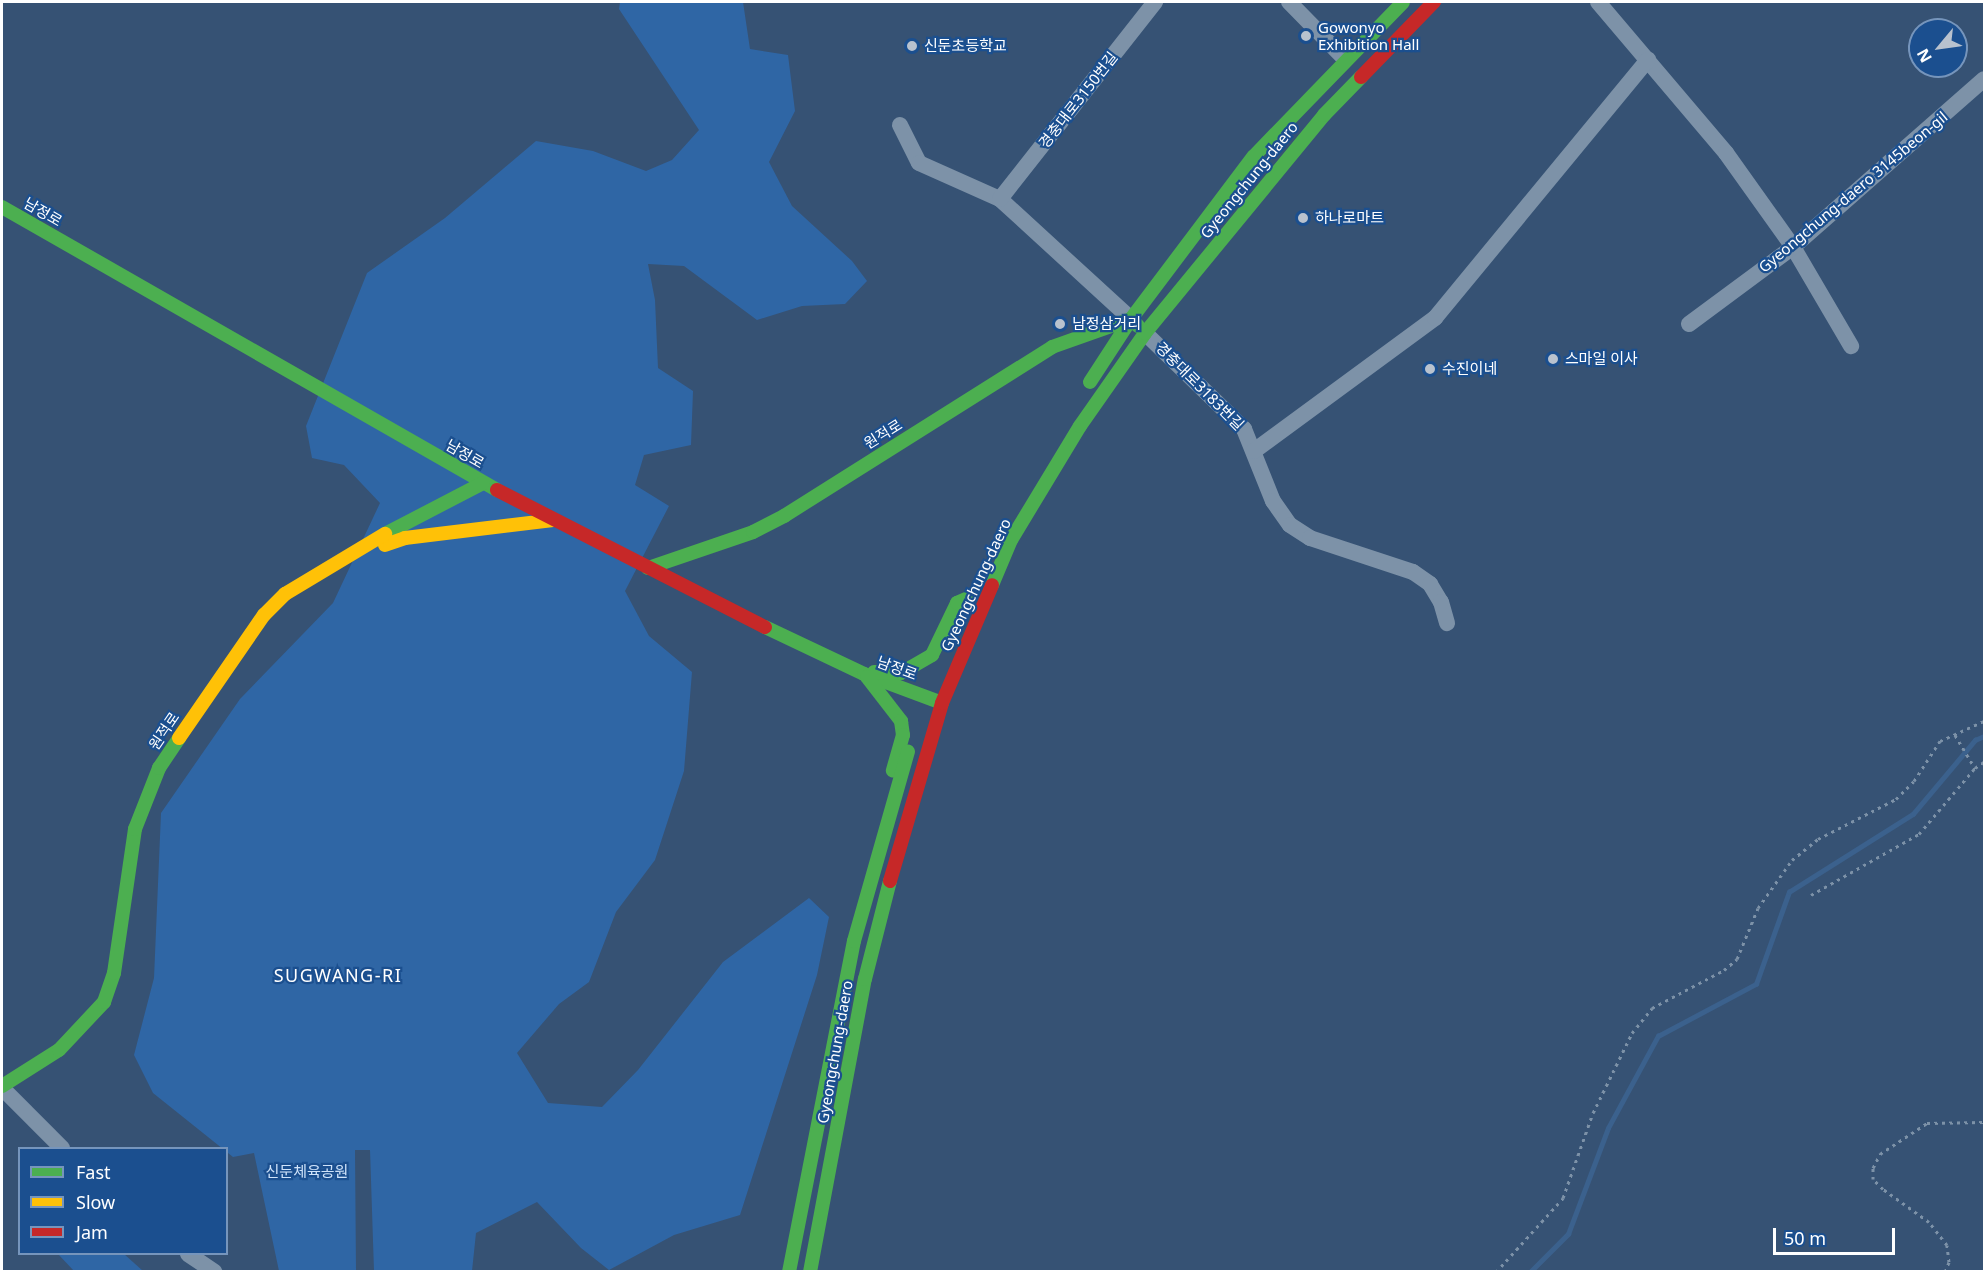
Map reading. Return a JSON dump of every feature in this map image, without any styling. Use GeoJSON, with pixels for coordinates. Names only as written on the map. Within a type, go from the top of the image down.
{"type":"FeatureCollection","features":[{"type":"Feature","properties":{"kind":"street","name":"경충대로3150번길"},"geometry":{"type":"LineString","coordinates":[[1000,199],[1155,2]]}},
{"type":"Feature","properties":{"kind":"street"},"geometry":{"type":"LineString","coordinates":[[1289,2],[1346,59]]}},
{"type":"Feature","properties":{"kind":"street","name":"Gyeongchung-daero"},"geometry":{"type":"LineString","coordinates":[[1083,393],[1131,319],[1254,156],[1403,2]]}},
{"type":"Feature","properties":{"kind":"street","name":"Gyeongchung-daero"},"geometry":{"type":"LineString","coordinates":[[810,1272],[867,969],[907,815],[942,703],[1011,540],[1080,426],[1145,333],[1324,115],[1434,2]]}},
{"type":"Feature","properties":{"kind":"street"},"geometry":{"type":"LineString","coordinates":[[1607,5],[1648,60],[1726,153],[1793,247],[1851,346]]}},
{"type":"Feature","properties":{"kind":"street"},"geometry":{"type":"LineString","coordinates":[[1254,451],[1435,318],[1648,60]]}},
{"type":"Feature","properties":{"kind":"street","name":"Gyeongchung-daero 3145beon-gil"},"geometry":{"type":"LineString","coordinates":[[1689,324],[1793,247],[1984,79]]}},
{"type":"Feature","properties":{"kind":"street"},"geometry":{"type":"LineString","coordinates":[[900,125],[920,162],[1000,199],[1145,333]]}},
{"type":"Feature","properties":{"kind":"street","name":"남정로"},"geometry":{"type":"LineString","coordinates":[[2,207],[483,483],[553,520],[864,674],[942,703]]}},
{"type":"Feature","properties":{"kind":"street","name":"원적로"},"geometry":{"type":"LineString","coordinates":[[648,567],[726,542],[774,521],[1052,347],[1131,319]]}},
{"type":"Feature","properties":{"kind":"street","name":"경충대로3183번길"},"geometry":{"type":"LineString","coordinates":[[1145,333],[1244,429],[1273,501],[1290,525],[1310,538],[1413,572],[1430,584],[1441,602],[1447,623]]}},
{"type":"Feature","properties":{"kind":"street","name":"원적로"},"geometry":{"type":"LineString","coordinates":[[2,1087],[59,1050],[104,1002],[114,973],[135,829],[159,768],[264,615],[285,594],[314,575],[483,483]]}},
{"type":"Feature","properties":{"kind":"street"},"geometry":{"type":"LineString","coordinates":[[314,575],[405,538],[553,520]]}},
{"type":"Feature","properties":{"kind":"street","name":"Gyeongchung-daero"},"geometry":{"type":"LineString","coordinates":[[864,674],[901,673],[919,665],[932,655],[957,603],[968,594],[939,667]]}},
{"type":"Feature","properties":{"kind":"street"},"geometry":{"type":"LineString","coordinates":[[864,674],[900,721],[900,754],[888,783],[892,798]]}},
{"type":"Feature","properties":{"kind":"street","name":"Gyeongchung-daero"},"geometry":{"type":"LineString","coordinates":[[789,1272],[854,940],[892,798],[916,730]]}},
{"type":"Feature","properties":{"kind":"street"},"geometry":{"type":"LineString","coordinates":[[2,1087],[60,1147]]}},
{"type":"Feature","properties":{"kind":"street"},"geometry":{"type":"LineString","coordinates":[[190,1255],[215,1272]]}},
{"type":"Feature","properties":{"kind":"path"},"geometry":{"type":"LineString","coordinates":[[1496,1272],[1563,1198],[1593,1113],[1632,1033],[1652,1008],[1724,970],[1737,959],[1758,908],[1792,860],[1818,839],[1896,799],[1914,781],[1940,741],[1984,721]]}},
{"type":"Feature","properties":{"kind":"path"},"geometry":{"type":"LineString","coordinates":[[1954,735],[1975,768]]}},
{"type":"Feature","properties":{"kind":"path"},"geometry":{"type":"LineString","coordinates":[[1811,895],[1919,834],[1975,768],[1984,762]]}},
{"type":"Feature","properties":{"kind":"path"},"geometry":{"type":"LineString","coordinates":[[1945,1272],[1949,1262],[1947,1245],[1929,1222],[1873,1179],[1872,1168],[1880,1154],[1927,1123],[1984,1122]]}},
{"type":"Feature","properties":{"kind":"green space","name":"신둔체육공원"},"geometry":{"type":"Polygon","coordinates":[[[620,2],[743,2],[750,49],[788,55],[795,111],[769,162],[792,206],[852,261],[867,281],[845,304],[802,306],[757,320],[684,266],[648,264],[655,300],[658,368],[693,391],[691,445],[644,455],[635,485],[669,506],[625,591],[649,636],[692,672],[684,771],[655,860],[616,912],[589,982],[559,1004],[517,1053],[548,1103],[602,1107],[638,1070],[723,962],[809,898],[829,917],[817,975],[740,1215],[674,1235],[609,1270],[581,1248],[537,1202],[476,1233],[472,1271],[374,1271],[370,1150],[355,1150],[356,1271],[279,1271],[254,1153],[233,1157],[228,1153],[228,1147],[220,1147],[153,1093],[134,1055],[154,978],[161,813],[240,699],[333,603],[380,503],[344,465],[312,458],[306,426],[367,273],[445,218],[536,141],[593,151],[646,171],[672,160],[699,130],[619,9],[620,2]]]}},
{"type":"Feature","properties":{"kind":"green space"},"geometry":{"type":"Polygon","coordinates":[[[59,1255],[125,1255],[143,1271],[74,1271],[59,1255]]]}},
{"type":"Feature","properties":{"kind":"waterway"},"geometry":{"type":"LineString","coordinates":[[1530,1272],[1568,1234],[1608,1128],[1658,1036],[1756,984],[1789,892],[1913,814],[1975,740],[1984,736]]}},
{"type":"Feature","properties":{"kind":"traffic: fast"},"geometry":{"type":"LineString","coordinates":[[1090,382],[1131,319],[1254,156],[1403,2]]}},
{"type":"Feature","properties":{"kind":"traffic: fast"},"geometry":{"type":"LineString","coordinates":[[992,585],[1011,540],[1080,426],[1145,333],[1324,115],[1361,77]]}},
{"type":"Feature","properties":{"kind":"traffic: fast"},"geometry":{"type":"LineString","coordinates":[[2,207],[497,490]]}},
{"type":"Feature","properties":{"kind":"traffic: fast"},"geometry":{"type":"LineString","coordinates":[[648,568],[753,532],[784,516],[1052,347],[1131,319],[1138,326]]}},
{"type":"Feature","properties":{"kind":"traffic: fast"},"geometry":{"type":"LineString","coordinates":[[385,534],[483,483]]}},
{"type":"Feature","properties":{"kind":"traffic: fast"},"geometry":{"type":"LineString","coordinates":[[874,672],[901,673],[932,655],[957,603],[966,599]]}},
{"type":"Feature","properties":{"kind":"traffic: fast"},"geometry":{"type":"LineString","coordinates":[[765,627],[864,674],[942,703]]}},
{"type":"Feature","properties":{"kind":"traffic: fast"},"geometry":{"type":"LineString","coordinates":[[867,677],[901,721],[903,735],[893,771]]}},
{"type":"Feature","properties":{"kind":"traffic: fast"},"geometry":{"type":"LineString","coordinates":[[2,1086],[59,1050],[104,1002],[114,973],[135,829],[159,768],[179,738]]}},
{"type":"Feature","properties":{"kind":"traffic: fast"},"geometry":{"type":"LineString","coordinates":[[789,1272],[854,941],[908,752]]}},
{"type":"Feature","properties":{"kind":"traffic: fast"},"geometry":{"type":"LineString","coordinates":[[810,1272],[865,979],[890,881]]}},
{"type":"Feature","properties":{"kind":"traffic: slow"},"geometry":{"type":"LineString","coordinates":[[385,545],[405,538],[553,520]]}},
{"type":"Feature","properties":{"kind":"traffic: slow"},"geometry":{"type":"LineString","coordinates":[[179,738],[264,615],[285,594],[385,534]]}},
{"type":"Feature","properties":{"kind":"traffic: jam"},"geometry":{"type":"LineString","coordinates":[[1361,77],[1434,2]]}},
{"type":"Feature","properties":{"kind":"traffic: jam"},"geometry":{"type":"LineString","coordinates":[[497,490],[765,627]]}},
{"type":"Feature","properties":{"kind":"traffic: jam"},"geometry":{"type":"LineString","coordinates":[[890,881],[942,703],[992,585]]}},
{"type":"Feature","properties":{"kind":"place","name":"Gowonyo Exhibition Hall"},"geometry":{"type":"Point","coordinates":[1306,36]}},
{"type":"Feature","properties":{"kind":"place","name":"신둔초등학교"},"geometry":{"type":"Point","coordinates":[912,46]}},
{"type":"Feature","properties":{"kind":"place","name":"하나로마트"},"geometry":{"type":"Point","coordinates":[1303,218]}},
{"type":"Feature","properties":{"kind":"place","name":"남정삼거리"},"geometry":{"type":"Point","coordinates":[1060,324]}},
{"type":"Feature","properties":{"kind":"place","name":"스마일 이사"},"geometry":{"type":"Point","coordinates":[1553,359]}},
{"type":"Feature","properties":{"kind":"place","name":"수진이네"},"geometry":{"type":"Point","coordinates":[1430,369]}},
{"type":"Feature","properties":{"kind":"district","name":"SUGWANG-RI"},"geometry":{"type":"Point","coordinates":[338,975]}}]}
